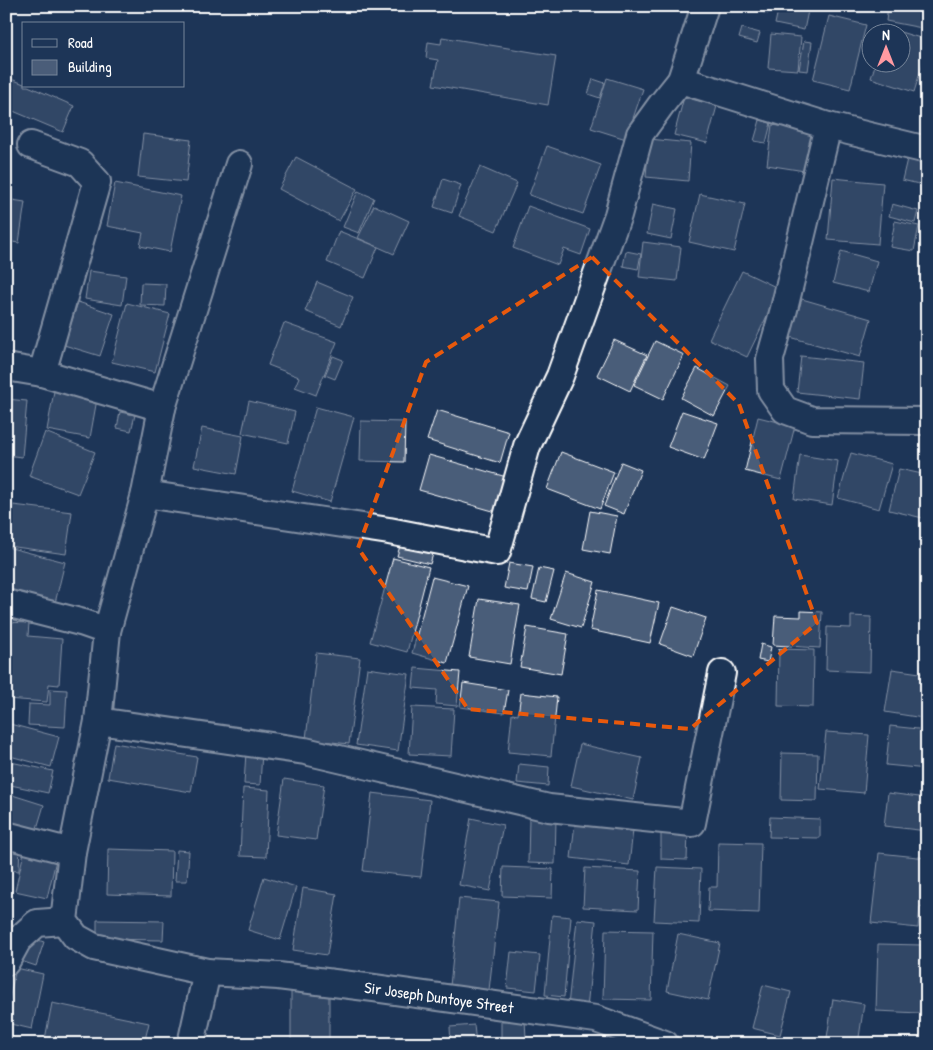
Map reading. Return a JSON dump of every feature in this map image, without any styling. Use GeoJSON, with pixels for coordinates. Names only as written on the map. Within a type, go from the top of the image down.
{"type":"FeatureCollection","features":[{"type":"Feature","properties":{"kind":"street"},"geometry":{"type":"LineString","coordinates":[[145,494],[389,531],[497,552],[527,446],[560,376],[618,215],[640,134],[681,80],[705,6]]}},
{"type":"Feature","properties":{"kind":"street"},"geometry":{"type":"LineString","coordinates":[[681,80],[828,126],[927,150]]}},
{"type":"Feature","properties":{"kind":"street"},"geometry":{"type":"LineString","coordinates":[[828,126],[784,309],[770,359],[771,390],[785,410],[812,420],[927,421]]}},
{"type":"Feature","properties":{"kind":"street"},"geometry":{"type":"LineString","coordinates":[[31,145],[80,163],[97,182],[42,373]]}},
{"type":"Feature","properties":{"kind":"street"},"geometry":{"type":"LineString","coordinates":[[6,962],[18,940],[37,923],[64,921],[72,852],[98,722],[107,631],[145,494],[162,408],[239,164]]}},
{"type":"Feature","properties":{"kind":"street"},"geometry":{"type":"LineString","coordinates":[[6,367],[42,373],[162,408]]}},
{"type":"Feature","properties":{"kind":"street"},"geometry":{"type":"LineString","coordinates":[[6,603],[107,631]]}},
{"type":"Feature","properties":{"kind":"street"},"geometry":{"type":"LineString","coordinates":[[98,722],[305,751],[549,808],[692,823],[722,673]]}},
{"type":"Feature","properties":{"kind":"street"},"geometry":{"type":"LineString","coordinates":[[6,834],[72,852]]}},
{"type":"Feature","properties":{"kind":"street","name":"Sir Joseph Duntoye Street"},"geometry":{"type":"LineString","coordinates":[[64,921],[76,937],[94,947],[207,972],[278,976],[596,1020],[666,1044]]}},
{"type":"Feature","properties":{"kind":"street"},"geometry":{"type":"LineString","coordinates":[[191,1044],[207,972]]}},
{"type":"Feature","properties":{"kind":"highlighted area"},"geometry":{"type":"Polygon","coordinates":[[[592,257],[739,404],[817,623],[690,729],[468,709],[358,548],[426,362],[592,257]]]}},
{"type":"Feature","properties":{"kind":"building"},"geometry":{"type":"Polygon","coordinates":[[[737,6],[770,6],[768,14],[737,6]]]}},
{"type":"Feature","properties":{"kind":"building"},"geometry":{"type":"Polygon","coordinates":[[[779,6],[809,6],[804,30],[775,24],[779,6]]]}},
{"type":"Feature","properties":{"kind":"building"},"geometry":{"type":"Polygon","coordinates":[[[888,6],[920,6],[920,11],[927,12],[927,29],[910,26],[910,22],[886,21],[888,6]]]}},
{"type":"Feature","properties":{"kind":"building"},"geometry":{"type":"Polygon","coordinates":[[[829,16],[860,24],[860,49],[850,89],[813,80],[829,16]]]}},
{"type":"Feature","properties":{"kind":"building"},"geometry":{"type":"Polygon","coordinates":[[[742,28],[760,33],[757,43],[739,38],[742,28]]]}},
{"type":"Feature","properties":{"kind":"building"},"geometry":{"type":"Polygon","coordinates":[[[771,34],[801,37],[798,70],[768,68],[771,34]]]}},
{"type":"Feature","properties":{"kind":"building"},"geometry":{"type":"Polygon","coordinates":[[[910,35],[927,40],[927,50],[914,92],[871,78],[873,72],[910,72],[910,35]]]}},
{"type":"Feature","properties":{"kind":"building"},"geometry":{"type":"Polygon","coordinates":[[[442,37],[556,56],[548,105],[433,85],[438,60],[426,58],[428,42],[441,44],[442,37]]]}},
{"type":"Feature","properties":{"kind":"building"},"geometry":{"type":"Polygon","coordinates":[[[804,41],[812,42],[808,71],[799,70],[804,41]]]}},
{"type":"Feature","properties":{"kind":"building"},"geometry":{"type":"Polygon","coordinates":[[[6,77],[22,83],[22,88],[33,88],[74,106],[63,132],[6,108],[6,77]]]}},
{"type":"Feature","properties":{"kind":"building"},"geometry":{"type":"Polygon","coordinates":[[[607,78],[643,89],[626,139],[591,128],[607,78]]]}},
{"type":"Feature","properties":{"kind":"building"},"geometry":{"type":"Polygon","coordinates":[[[593,79],[605,83],[600,98],[588,94],[593,79]]]}},
{"type":"Feature","properties":{"kind":"building"},"geometry":{"type":"Polygon","coordinates":[[[684,97],[717,106],[707,143],[674,135],[684,97]]]}},
{"type":"Feature","properties":{"kind":"building"},"geometry":{"type":"Polygon","coordinates":[[[760,120],[771,123],[766,143],[754,141],[760,120]]]}},
{"type":"Feature","properties":{"kind":"building"},"geometry":{"type":"Polygon","coordinates":[[[772,125],[817,131],[811,172],[767,165],[772,125]]]}},
{"type":"Feature","properties":{"kind":"building"},"geometry":{"type":"Polygon","coordinates":[[[143,134],[191,140],[186,182],[138,177],[143,134]]]}},
{"type":"Feature","properties":{"kind":"building"},"geometry":{"type":"Polygon","coordinates":[[[649,139],[691,143],[688,181],[646,177],[649,139]]]}},
{"type":"Feature","properties":{"kind":"building"},"geometry":{"type":"Polygon","coordinates":[[[547,146],[601,165],[583,214],[529,195],[547,146]]]}},
{"type":"Feature","properties":{"kind":"building"},"geometry":{"type":"Polygon","coordinates":[[[296,157],[357,189],[339,221],[279,189],[296,157]]]}},
{"type":"Feature","properties":{"kind":"building"},"geometry":{"type":"Polygon","coordinates":[[[907,159],[927,165],[927,186],[902,180],[907,159]]]}},
{"type":"Feature","properties":{"kind":"building"},"geometry":{"type":"Polygon","coordinates":[[[480,167],[517,183],[496,231],[459,216],[480,167]]]}},
{"type":"Feature","properties":{"kind":"building"},"geometry":{"type":"Polygon","coordinates":[[[833,178],[883,183],[878,244],[828,240],[833,178]]]}},
{"type":"Feature","properties":{"kind":"building"},"geometry":{"type":"Polygon","coordinates":[[[443,179],[461,185],[452,213],[434,207],[443,179]]]}},
{"type":"Feature","properties":{"kind":"building"},"geometry":{"type":"Polygon","coordinates":[[[115,183],[181,196],[170,252],[140,246],[143,233],[107,226],[115,183]]]}},
{"type":"Feature","properties":{"kind":"building"},"geometry":{"type":"Polygon","coordinates":[[[358,191],[374,198],[359,233],[343,227],[358,191]]]}},
{"type":"Feature","properties":{"kind":"building"},"geometry":{"type":"Polygon","coordinates":[[[700,194],[745,204],[734,252],[689,242],[700,194]]]}},
{"type":"Feature","properties":{"kind":"building"},"geometry":{"type":"Polygon","coordinates":[[[6,199],[25,202],[19,243],[6,241],[6,199]]]}},
{"type":"Feature","properties":{"kind":"building"},"geometry":{"type":"Polygon","coordinates":[[[653,204],[677,209],[671,239],[647,234],[653,204]]]}},
{"type":"Feature","properties":{"kind":"building"},"geometry":{"type":"Polygon","coordinates":[[[892,204],[918,211],[915,223],[889,216],[892,204]]]}},
{"type":"Feature","properties":{"kind":"building"},"geometry":{"type":"Polygon","coordinates":[[[374,205],[409,221],[394,254],[358,238],[374,205]]]}},
{"type":"Feature","properties":{"kind":"building"},"geometry":{"type":"Polygon","coordinates":[[[528,206],[590,229],[581,255],[564,249],[558,265],[513,248],[528,206]]]}},
{"type":"Feature","properties":{"kind":"building"},"geometry":{"type":"Polygon","coordinates":[[[895,221],[919,226],[914,251],[890,247],[895,221]]]}},
{"type":"Feature","properties":{"kind":"building"},"geometry":{"type":"Polygon","coordinates":[[[339,231],[378,247],[365,278],[327,262],[339,231]]]}},
{"type":"Feature","properties":{"kind":"building"},"geometry":{"type":"Polygon","coordinates":[[[643,242],[681,247],[677,281],[639,277],[643,242]]]}},
{"type":"Feature","properties":{"kind":"building"},"geometry":{"type":"Polygon","coordinates":[[[626,251],[641,254],[638,269],[623,266],[626,251]]]}},
{"type":"Feature","properties":{"kind":"building"},"geometry":{"type":"Polygon","coordinates":[[[841,251],[877,261],[869,292],[833,283],[841,251]]]}},
{"type":"Feature","properties":{"kind":"building"},"geometry":{"type":"Polygon","coordinates":[[[89,271],[126,276],[122,305],[85,299],[89,271]]]}},
{"type":"Feature","properties":{"kind":"building"},"geometry":{"type":"Polygon","coordinates":[[[742,271],[780,289],[747,357],[709,339],[742,271]]]}},
{"type":"Feature","properties":{"kind":"building"},"geometry":{"type":"Polygon","coordinates":[[[317,282],[353,297],[341,326],[305,311],[317,282]]]}},
{"type":"Feature","properties":{"kind":"building"},"geometry":{"type":"Polygon","coordinates":[[[141,283],[166,284],[165,306],[140,305],[141,283]]]}},
{"type":"Feature","properties":{"kind":"building"},"geometry":{"type":"Polygon","coordinates":[[[802,299],[871,319],[860,357],[790,337],[802,299]]]}},
{"type":"Feature","properties":{"kind":"building"},"geometry":{"type":"Polygon","coordinates":[[[78,302],[114,314],[100,356],[64,345],[78,302]]]}},
{"type":"Feature","properties":{"kind":"building"},"geometry":{"type":"Polygon","coordinates":[[[127,303],[170,314],[155,372],[112,362],[127,303]]]}},
{"type":"Feature","properties":{"kind":"building"},"geometry":{"type":"Polygon","coordinates":[[[284,323],[337,342],[316,395],[295,387],[299,377],[268,365],[284,323]]]}},
{"type":"Feature","properties":{"kind":"building"},"geometry":{"type":"Polygon","coordinates":[[[614,340],[647,355],[630,391],[597,375],[614,340]]]}},
{"type":"Feature","properties":{"kind":"building"},"geometry":{"type":"Polygon","coordinates":[[[655,341],[684,355],[663,399],[634,385],[655,341]]]}},
{"type":"Feature","properties":{"kind":"building"},"geometry":{"type":"Polygon","coordinates":[[[333,356],[343,360],[335,379],[325,375],[333,356]]]}},
{"type":"Feature","properties":{"kind":"building"},"geometry":{"type":"Polygon","coordinates":[[[801,356],[864,363],[860,399],[797,392],[801,356]]]}},
{"type":"Feature","properties":{"kind":"building"},"geometry":{"type":"Polygon","coordinates":[[[697,368],[730,386],[714,416],[681,398],[697,368]]]}},
{"type":"Feature","properties":{"kind":"building"},"geometry":{"type":"Polygon","coordinates":[[[54,391],[97,399],[90,438],[47,430],[54,391]]]}},
{"type":"Feature","properties":{"kind":"building"},"geometry":{"type":"Polygon","coordinates":[[[6,399],[27,401],[22,457],[6,455],[6,399]]]}},
{"type":"Feature","properties":{"kind":"building"},"geometry":{"type":"Polygon","coordinates":[[[249,401],[295,412],[288,443],[242,433],[249,401]]]}},
{"type":"Feature","properties":{"kind":"building"},"geometry":{"type":"Polygon","coordinates":[[[316,407],[354,417],[330,502],[292,491],[316,407]]]}},
{"type":"Feature","properties":{"kind":"building"},"geometry":{"type":"Polygon","coordinates":[[[437,410],[509,432],[500,463],[427,440],[437,410]]]}},
{"type":"Feature","properties":{"kind":"building"},"geometry":{"type":"Polygon","coordinates":[[[682,411],[718,423],[704,460],[668,447],[682,411]]]}},
{"type":"Feature","properties":{"kind":"building"},"geometry":{"type":"Polygon","coordinates":[[[120,412],[135,415],[131,431],[117,428],[120,412]]]}},
{"type":"Feature","properties":{"kind":"building"},"geometry":{"type":"Polygon","coordinates":[[[758,417],[795,426],[781,480],[745,471],[758,417]]]}},
{"type":"Feature","properties":{"kind":"building"},"geometry":{"type":"Polygon","coordinates":[[[361,421],[405,422],[404,462],[360,461],[361,421]]]}},
{"type":"Feature","properties":{"kind":"building"},"geometry":{"type":"Polygon","coordinates":[[[202,428],[243,436],[236,474],[194,466],[202,428]]]}},
{"type":"Feature","properties":{"kind":"building"},"geometry":{"type":"Polygon","coordinates":[[[45,432],[95,452],[78,494],[29,476],[45,432]]]}},
{"type":"Feature","properties":{"kind":"building"},"geometry":{"type":"Polygon","coordinates":[[[561,452],[614,472],[600,509],[547,489],[561,452]]]}},
{"type":"Feature","properties":{"kind":"building"},"geometry":{"type":"Polygon","coordinates":[[[851,453],[892,464],[879,509],[838,498],[851,453]]]}},
{"type":"Feature","properties":{"kind":"building"},"geometry":{"type":"Polygon","coordinates":[[[429,455],[510,478],[500,513],[419,490],[429,455]]]}},
{"type":"Feature","properties":{"kind":"building"},"geometry":{"type":"Polygon","coordinates":[[[800,455],[838,461],[832,505],[794,499],[800,455]]]}},
{"type":"Feature","properties":{"kind":"building"},"geometry":{"type":"Polygon","coordinates":[[[621,462],[641,470],[624,514],[604,506],[621,462]]]}},
{"type":"Feature","properties":{"kind":"building"},"geometry":{"type":"Polygon","coordinates":[[[899,469],[927,475],[927,519],[889,510],[899,469]]]}},
{"type":"Feature","properties":{"kind":"building"},"geometry":{"type":"Polygon","coordinates":[[[13,505],[72,512],[66,554],[8,546],[13,505]]]}},
{"type":"Feature","properties":{"kind":"building"},"geometry":{"type":"Polygon","coordinates":[[[590,511],[617,516],[610,554],[583,549],[590,511]]]}},
{"type":"Feature","properties":{"kind":"building"},"geometry":{"type":"Polygon","coordinates":[[[400,546],[433,554],[430,564],[397,556],[400,546]]]}},
{"type":"Feature","properties":{"kind":"building"},"geometry":{"type":"Polygon","coordinates":[[[7,547],[65,562],[55,603],[6,591],[7,547]]]}},
{"type":"Feature","properties":{"kind":"building"},"geometry":{"type":"Polygon","coordinates":[[[393,558],[429,567],[407,652],[370,642],[393,558]]]}},
{"type":"Feature","properties":{"kind":"building"},"geometry":{"type":"Polygon","coordinates":[[[509,563],[533,567],[528,592],[504,588],[509,563]]]}},
{"type":"Feature","properties":{"kind":"building"},"geometry":{"type":"Polygon","coordinates":[[[539,568],[554,571],[546,602],[532,599],[539,568]]]}},
{"type":"Feature","properties":{"kind":"building"},"geometry":{"type":"Polygon","coordinates":[[[566,573],[595,582],[581,628],[551,619],[566,573]]]}},
{"type":"Feature","properties":{"kind":"building"},"geometry":{"type":"Polygon","coordinates":[[[432,577],[468,586],[447,663],[412,653],[432,577]]]}},
{"type":"Feature","properties":{"kind":"building"},"geometry":{"type":"Polygon","coordinates":[[[598,590],[659,603],[650,643],[590,630],[598,590]]]}},
{"type":"Feature","properties":{"kind":"building"},"geometry":{"type":"Polygon","coordinates":[[[479,599],[520,605],[510,664],[469,657],[479,599]]]}},
{"type":"Feature","properties":{"kind":"building"},"geometry":{"type":"Polygon","coordinates":[[[673,607],[706,618],[693,656],[660,644],[673,607]]]}},
{"type":"Feature","properties":{"kind":"building"},"geometry":{"type":"Polygon","coordinates":[[[801,611],[822,612],[820,648],[773,645],[775,616],[801,617],[801,611]]]}},
{"type":"Feature","properties":{"kind":"building"},"geometry":{"type":"Polygon","coordinates":[[[851,616],[871,617],[870,672],[826,670],[827,627],[851,628],[851,616]]]}},
{"type":"Feature","properties":{"kind":"building"},"geometry":{"type":"Polygon","coordinates":[[[6,622],[29,623],[28,636],[62,639],[59,685],[49,684],[47,702],[6,699],[6,622]]]}},
{"type":"Feature","properties":{"kind":"building"},"geometry":{"type":"Polygon","coordinates":[[[527,627],[568,634],[561,674],[520,667],[527,627]]]}},
{"type":"Feature","properties":{"kind":"building"},"geometry":{"type":"Polygon","coordinates":[[[761,644],[771,647],[768,662],[758,660],[761,644]]]}},
{"type":"Feature","properties":{"kind":"building"},"geometry":{"type":"Polygon","coordinates":[[[779,649],[814,650],[813,707],[778,706],[779,649]]]}},
{"type":"Feature","properties":{"kind":"building"},"geometry":{"type":"Polygon","coordinates":[[[316,653],[360,658],[349,744],[306,739],[316,653]]]}},
{"type":"Feature","properties":{"kind":"building"},"geometry":{"type":"Polygon","coordinates":[[[367,668],[409,674],[398,751],[356,745],[367,668]]]}},
{"type":"Feature","properties":{"kind":"building"},"geometry":{"type":"Polygon","coordinates":[[[415,668],[460,672],[457,706],[436,704],[437,690],[413,688],[415,668]]]}},
{"type":"Feature","properties":{"kind":"building"},"geometry":{"type":"Polygon","coordinates":[[[892,669],[927,674],[927,697],[923,718],[885,712],[892,669]]]}},
{"type":"Feature","properties":{"kind":"building"},"geometry":{"type":"Polygon","coordinates":[[[463,683],[508,690],[504,713],[460,707],[463,683]]]}},
{"type":"Feature","properties":{"kind":"building"},"geometry":{"type":"Polygon","coordinates":[[[50,689],[67,690],[65,727],[28,725],[29,704],[50,705],[50,689]]]}},
{"type":"Feature","properties":{"kind":"building"},"geometry":{"type":"Polygon","coordinates":[[[521,693],[557,697],[551,756],[508,752],[512,714],[518,715],[521,693]]]}},
{"type":"Feature","properties":{"kind":"building"},"geometry":{"type":"Polygon","coordinates":[[[412,707],[454,709],[451,756],[409,754],[412,707]]]}},
{"type":"Feature","properties":{"kind":"building"},"geometry":{"type":"Polygon","coordinates":[[[6,723],[59,737],[51,767],[6,755],[6,723]]]}},
{"type":"Feature","properties":{"kind":"building"},"geometry":{"type":"Polygon","coordinates":[[[890,726],[927,730],[927,769],[886,765],[890,726]]]}},
{"type":"Feature","properties":{"kind":"building"},"geometry":{"type":"Polygon","coordinates":[[[826,732],[869,735],[864,793],[820,789],[826,732]]]}},
{"type":"Feature","properties":{"kind":"building"},"geometry":{"type":"Polygon","coordinates":[[[114,743],[197,757],[191,792],[108,778],[114,743]]]}},
{"type":"Feature","properties":{"kind":"building"},"geometry":{"type":"Polygon","coordinates":[[[580,744],[642,758],[633,800],[571,786],[580,744]]]}},
{"type":"Feature","properties":{"kind":"building"},"geometry":{"type":"Polygon","coordinates":[[[246,752],[262,752],[260,785],[244,784],[246,752]]]}},
{"type":"Feature","properties":{"kind":"building"},"geometry":{"type":"Polygon","coordinates":[[[782,753],[818,754],[817,801],[781,800],[782,753]]]}},
{"type":"Feature","properties":{"kind":"building"},"geometry":{"type":"Polygon","coordinates":[[[6,761],[53,771],[48,793],[6,784],[6,761]]]}},
{"type":"Feature","properties":{"kind":"building"},"geometry":{"type":"Polygon","coordinates":[[[519,764],[549,767],[548,786],[517,783],[519,764]]]}},
{"type":"Feature","properties":{"kind":"building"},"geometry":{"type":"Polygon","coordinates":[[[284,779],[324,785],[316,840],[276,835],[284,779]]]}},
{"type":"Feature","properties":{"kind":"building"},"geometry":{"type":"Polygon","coordinates":[[[243,788],[269,790],[266,857],[240,856],[243,788]]]}},
{"type":"Feature","properties":{"kind":"building"},"geometry":{"type":"Polygon","coordinates":[[[6,793],[44,805],[35,835],[6,826],[6,793]]]}},
{"type":"Feature","properties":{"kind":"building"},"geometry":{"type":"Polygon","coordinates":[[[372,793],[430,800],[421,877],[363,871],[372,793]]]}},
{"type":"Feature","properties":{"kind":"building"},"geometry":{"type":"Polygon","coordinates":[[[888,793],[927,798],[927,831],[884,826],[888,793]]]}},
{"type":"Feature","properties":{"kind":"building"},"geometry":{"type":"Polygon","coordinates":[[[529,817],[556,818],[555,864],[528,863],[529,817]]]}},
{"type":"Feature","properties":{"kind":"building"},"geometry":{"type":"Polygon","coordinates":[[[770,817],[820,819],[820,838],[769,837],[770,817]]]}},
{"type":"Feature","properties":{"kind":"building"},"geometry":{"type":"Polygon","coordinates":[[[471,818],[503,825],[490,891],[459,885],[471,818]]]}},
{"type":"Feature","properties":{"kind":"building"},"geometry":{"type":"Polygon","coordinates":[[[575,823],[633,830],[629,865],[571,858],[575,823]]]}},
{"type":"Feature","properties":{"kind":"building"},"geometry":{"type":"Polygon","coordinates":[[[661,830],[688,830],[687,860],[661,859],[661,830]]]}},
{"type":"Feature","properties":{"kind":"building"},"geometry":{"type":"Polygon","coordinates":[[[6,842],[20,843],[19,871],[6,870],[6,842]]]}},
{"type":"Feature","properties":{"kind":"building"},"geometry":{"type":"Polygon","coordinates":[[[718,842],[761,843],[759,913],[708,911],[709,887],[717,887],[718,842]]]}},
{"type":"Feature","properties":{"kind":"building"},"geometry":{"type":"Polygon","coordinates":[[[25,848],[57,856],[47,898],[15,891],[25,848]]]}},
{"type":"Feature","properties":{"kind":"building"},"geometry":{"type":"Polygon","coordinates":[[[108,849],[172,851],[171,896],[107,894],[108,849]]]}},
{"type":"Feature","properties":{"kind":"building"},"geometry":{"type":"Polygon","coordinates":[[[177,850],[189,851],[187,881],[175,881],[177,850]]]}},
{"type":"Feature","properties":{"kind":"building"},"geometry":{"type":"Polygon","coordinates":[[[879,853],[927,858],[927,908],[920,907],[918,928],[871,923],[879,853]]]}},
{"type":"Feature","properties":{"kind":"building"},"geometry":{"type":"Polygon","coordinates":[[[503,867],[553,869],[552,898],[502,896],[503,867]]]}},
{"type":"Feature","properties":{"kind":"building"},"geometry":{"type":"Polygon","coordinates":[[[657,867],[701,869],[699,923],[654,921],[657,867]]]}},
{"type":"Feature","properties":{"kind":"building"},"geometry":{"type":"Polygon","coordinates":[[[585,868],[640,871],[638,910],[583,907],[585,868]]]}},
{"type":"Feature","properties":{"kind":"building"},"geometry":{"type":"Polygon","coordinates":[[[264,877],[296,887],[280,940],[248,930],[264,877]]]}},
{"type":"Feature","properties":{"kind":"building"},"geometry":{"type":"Polygon","coordinates":[[[303,888],[337,894],[327,955],[293,950],[303,888]]]}},
{"type":"Feature","properties":{"kind":"building"},"geometry":{"type":"Polygon","coordinates":[[[459,898],[499,902],[489,990],[450,986],[459,898]]]}},
{"type":"Feature","properties":{"kind":"building"},"geometry":{"type":"Polygon","coordinates":[[[552,915],[571,917],[564,997],[545,995],[552,915]]]}},
{"type":"Feature","properties":{"kind":"building"},"geometry":{"type":"Polygon","coordinates":[[[577,919],[596,921],[587,1008],[568,1006],[577,919]]]}},
{"type":"Feature","properties":{"kind":"building"},"geometry":{"type":"Polygon","coordinates":[[[97,920],[164,921],[163,940],[97,939],[97,920]]]}},
{"type":"Feature","properties":{"kind":"building"},"geometry":{"type":"Polygon","coordinates":[[[605,930],[653,931],[651,1000],[603,999],[605,930]]]}},
{"type":"Feature","properties":{"kind":"building"},"geometry":{"type":"Polygon","coordinates":[[[678,934],[720,943],[708,1000],[667,991],[678,934]]]}},
{"type":"Feature","properties":{"kind":"building"},"geometry":{"type":"Polygon","coordinates":[[[26,936],[44,942],[36,966],[18,960],[26,936]]]}},
{"type":"Feature","properties":{"kind":"building"},"geometry":{"type":"Polygon","coordinates":[[[878,944],[922,945],[920,1013],[876,1011],[878,944]]]}},
{"type":"Feature","properties":{"kind":"building"},"geometry":{"type":"Polygon","coordinates":[[[511,952],[540,955],[536,991],[507,988],[511,952]]]}},
{"type":"Feature","properties":{"kind":"building"},"geometry":{"type":"Polygon","coordinates":[[[16,968],[43,974],[32,1029],[6,1023],[6,1014],[16,968]]]}},
{"type":"Feature","properties":{"kind":"building"},"geometry":{"type":"Polygon","coordinates":[[[763,985],[791,992],[780,1035],[752,1028],[763,985]]]}},
{"type":"Feature","properties":{"kind":"building"},"geometry":{"type":"Polygon","coordinates":[[[291,986],[329,987],[329,1044],[291,1044],[291,986]]]}},
{"type":"Feature","properties":{"kind":"building"},"geometry":{"type":"Polygon","coordinates":[[[833,999],[864,1004],[858,1044],[826,1044],[833,999]]]}},
{"type":"Feature","properties":{"kind":"building"},"geometry":{"type":"Polygon","coordinates":[[[52,1003],[149,1023],[144,1044],[70,1044],[45,1039],[52,1003]]]}},
{"type":"Feature","properties":{"kind":"building"},"geometry":{"type":"Polygon","coordinates":[[[525,1020],[526,1038],[524,1038],[524,1044],[501,1044],[501,1021],[525,1020]]]}},
{"type":"Feature","properties":{"kind":"building"},"geometry":{"type":"Polygon","coordinates":[[[474,1025],[476,1044],[451,1044],[450,1027],[474,1025]]]}}]}
